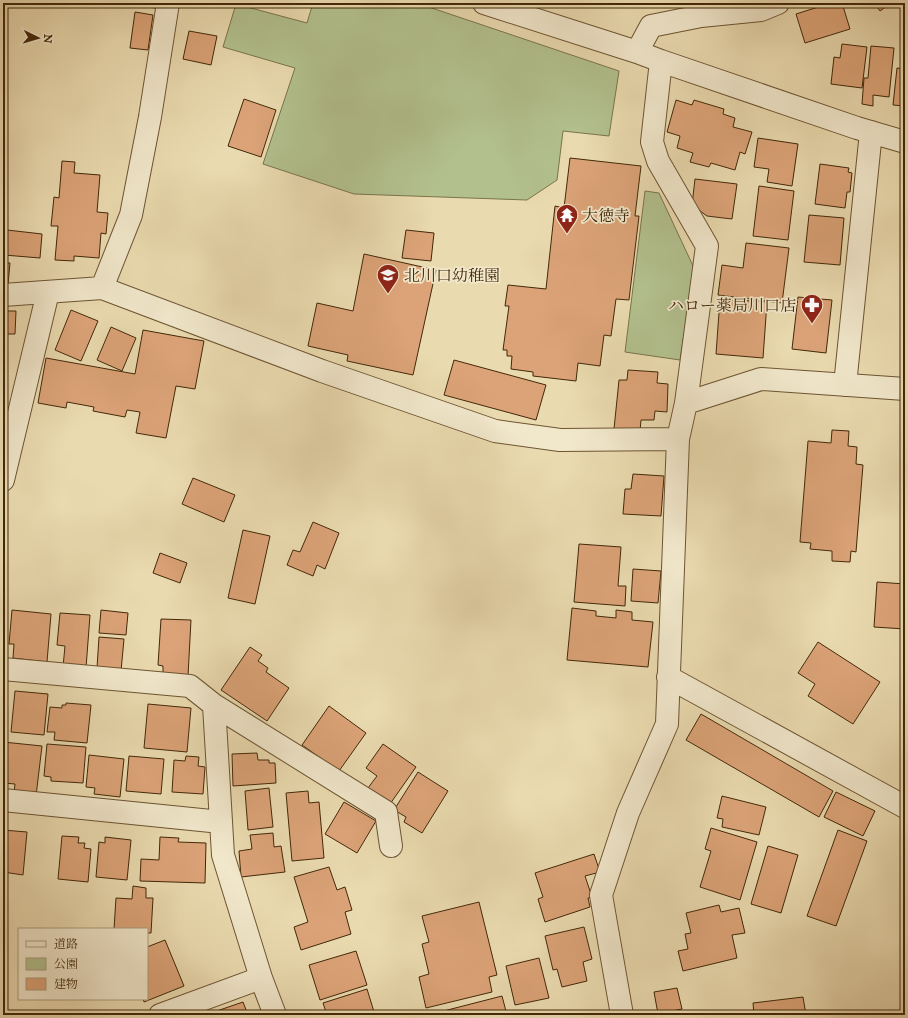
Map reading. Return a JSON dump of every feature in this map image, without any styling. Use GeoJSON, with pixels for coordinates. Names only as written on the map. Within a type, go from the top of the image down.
{"type":"FeatureCollection","features":[{"type":"Feature","properties":{"kind":"street"},"geometry":{"type":"LineString","coordinates":[[102,288],[131,215],[150,117],[168,3]]}},
{"type":"Feature","properties":{"kind":"street"},"geometry":{"type":"LineString","coordinates":[[484,3],[637,52],[871,132],[905,142]]}},
{"type":"Feature","properties":{"kind":"street"},"geometry":{"type":"LineString","coordinates":[[637,52],[651,26],[703,10],[761,10],[778,3]]}},
{"type":"Feature","properties":{"kind":"street"},"geometry":{"type":"LineString","coordinates":[[622,1015],[601,895],[628,813],[666,724],[678,439],[686,403],[707,246],[658,161],[652,142],[661,61]]}},
{"type":"Feature","properties":{"kind":"street"},"geometry":{"type":"LineString","coordinates":[[845,385],[871,132]]}},
{"type":"Feature","properties":{"kind":"street"},"geometry":{"type":"LineString","coordinates":[[3,295],[102,288],[322,371],[495,431],[560,440],[678,439]]}},
{"type":"Feature","properties":{"kind":"street"},"geometry":{"type":"LineString","coordinates":[[3,480],[48,292]]}},
{"type":"Feature","properties":{"kind":"street"},"geometry":{"type":"LineString","coordinates":[[686,403],[761,379],[905,389]]}},
{"type":"Feature","properties":{"kind":"street"},"geometry":{"type":"LineString","coordinates":[[3,669],[190,686],[214,705],[386,812],[390,846]]}},
{"type":"Feature","properties":{"kind":"street"},"geometry":{"type":"LineString","coordinates":[[668,676],[905,807]]}},
{"type":"Feature","properties":{"kind":"street"},"geometry":{"type":"LineString","coordinates":[[214,705],[223,856],[261,978],[275,1015]]}},
{"type":"Feature","properties":{"kind":"street"},"geometry":{"type":"LineString","coordinates":[[3,800],[221,822]]}},
{"type":"Feature","properties":{"kind":"street"},"geometry":{"type":"LineString","coordinates":[[160,1015],[261,978]]}},
{"type":"Feature","properties":{"kind":"green space"},"geometry":{"type":"Polygon","coordinates":[[[313,3],[417,3],[619,71],[609,136],[563,131],[557,180],[527,200],[354,194],[263,164],[295,68],[223,47],[236,4],[307,23],[313,3]]]}},
{"type":"Feature","properties":{"kind":"green space"},"geometry":{"type":"Polygon","coordinates":[[[645,191],[659,193],[694,268],[680,360],[625,352],[645,191]]]}},
{"type":"Feature","properties":{"kind":"building"},"geometry":{"type":"Polygon","coordinates":[[[110,3],[156,3],[156,8],[110,3]]]}},
{"type":"Feature","properties":{"kind":"building"},"geometry":{"type":"Polygon","coordinates":[[[831,3],[842,3],[850,29],[805,43],[796,14],[831,3]]]}},
{"type":"Feature","properties":{"kind":"building"},"geometry":{"type":"Polygon","coordinates":[[[874,3],[891,3],[880,11],[874,3]]]}},
{"type":"Feature","properties":{"kind":"building"},"geometry":{"type":"Polygon","coordinates":[[[135,12],[153,15],[148,50],[130,48],[135,12]]]}},
{"type":"Feature","properties":{"kind":"building"},"geometry":{"type":"Polygon","coordinates":[[[189,31],[217,36],[211,65],[183,59],[189,31]]]}},
{"type":"Feature","properties":{"kind":"building"},"geometry":{"type":"Polygon","coordinates":[[[842,44],[867,47],[862,88],[831,84],[834,57],[840,58],[842,44]]]}},
{"type":"Feature","properties":{"kind":"building"},"geometry":{"type":"Polygon","coordinates":[[[871,46],[894,48],[889,97],[873,95],[873,106],[862,104],[864,78],[868,78],[871,46]]]}},
{"type":"Feature","properties":{"kind":"building"},"geometry":{"type":"Polygon","coordinates":[[[897,68],[905,69],[905,106],[893,105],[897,68]]]}},
{"type":"Feature","properties":{"kind":"building"},"geometry":{"type":"Polygon","coordinates":[[[244,99],[276,110],[261,157],[228,146],[244,99]]]}},
{"type":"Feature","properties":{"kind":"building"},"geometry":{"type":"Polygon","coordinates":[[[676,100],[692,105],[694,100],[724,109],[723,114],[735,118],[733,127],[752,132],[745,154],[740,152],[735,170],[711,163],[709,167],[690,162],[693,153],[677,148],[680,136],[667,132],[676,100]]]}},
{"type":"Feature","properties":{"kind":"building"},"geometry":{"type":"Polygon","coordinates":[[[758,138],[798,144],[792,186],[767,182],[769,169],[754,167],[758,138]]]}},
{"type":"Feature","properties":{"kind":"building"},"geometry":{"type":"Polygon","coordinates":[[[570,158],[641,166],[635,216],[639,216],[629,300],[616,299],[611,336],[604,335],[600,366],[578,363],[576,381],[533,376],[533,372],[511,369],[512,356],[507,356],[507,350],[503,350],[509,306],[505,306],[508,285],[546,289],[555,206],[564,208],[570,158]]]}},
{"type":"Feature","properties":{"kind":"building"},"geometry":{"type":"Polygon","coordinates":[[[62,161],[75,162],[74,173],[100,175],[97,212],[108,213],[106,234],[101,233],[99,258],[74,256],[74,261],[55,260],[58,226],[51,226],[54,197],[59,198],[62,161]]]}},
{"type":"Feature","properties":{"kind":"building"},"geometry":{"type":"Polygon","coordinates":[[[820,164],[849,168],[848,172],[852,173],[850,192],[847,192],[845,208],[815,204],[820,164]]]}},
{"type":"Feature","properties":{"kind":"building"},"geometry":{"type":"Polygon","coordinates":[[[695,179],[737,184],[732,219],[707,216],[692,205],[695,179]]]}},
{"type":"Feature","properties":{"kind":"building"},"geometry":{"type":"Polygon","coordinates":[[[759,186],[794,191],[788,240],[753,236],[759,186]]]}},
{"type":"Feature","properties":{"kind":"building"},"geometry":{"type":"Polygon","coordinates":[[[809,215],[844,218],[840,265],[804,262],[809,215]]]}},
{"type":"Feature","properties":{"kind":"building"},"geometry":{"type":"Polygon","coordinates":[[[7,230],[42,234],[40,258],[4,255],[7,230]]]}},
{"type":"Feature","properties":{"kind":"building"},"geometry":{"type":"Polygon","coordinates":[[[406,230],[434,233],[431,261],[402,258],[406,230]]]}},
{"type":"Feature","properties":{"kind":"building"},"geometry":{"type":"Polygon","coordinates":[[[746,243],[789,248],[782,303],[718,295],[722,265],[743,268],[746,243]]]}},
{"type":"Feature","properties":{"kind":"building"},"geometry":{"type":"Polygon","coordinates":[[[364,254],[436,270],[413,375],[347,361],[348,355],[308,346],[317,303],[353,311],[364,254]]]}},
{"type":"Feature","properties":{"kind":"building"},"geometry":{"type":"Polygon","coordinates":[[[3,263],[10,263],[8,285],[3,285],[3,263]]]}},
{"type":"Feature","properties":{"kind":"building"},"geometry":{"type":"Polygon","coordinates":[[[798,297],[832,300],[826,353],[792,349],[798,297]]]}},
{"type":"Feature","properties":{"kind":"building"},"geometry":{"type":"Polygon","coordinates":[[[720,299],[767,302],[763,358],[716,354],[720,299]]]}},
{"type":"Feature","properties":{"kind":"building"},"geometry":{"type":"Polygon","coordinates":[[[71,310],[98,321],[81,361],[55,350],[71,310]]]}},
{"type":"Feature","properties":{"kind":"building"},"geometry":{"type":"Polygon","coordinates":[[[3,311],[16,311],[15,334],[5,334],[5,340],[3,340],[3,311]]]}},
{"type":"Feature","properties":{"kind":"building"},"geometry":{"type":"Polygon","coordinates":[[[111,327],[136,338],[122,371],[97,360],[111,327]]]}},
{"type":"Feature","properties":{"kind":"building"},"geometry":{"type":"Polygon","coordinates":[[[143,330],[204,341],[195,389],[176,386],[166,438],[136,433],[140,412],[127,410],[125,417],[93,411],[94,407],[67,402],[66,408],[38,403],[46,358],[135,374],[143,330]]]}},
{"type":"Feature","properties":{"kind":"building"},"geometry":{"type":"Polygon","coordinates":[[[454,360],[546,385],[536,420],[444,395],[454,360]]]}},
{"type":"Feature","properties":{"kind":"building"},"geometry":{"type":"Polygon","coordinates":[[[628,370],[658,372],[657,383],[668,384],[667,412],[655,411],[654,420],[641,420],[640,431],[614,429],[619,380],[627,380],[628,370]]]}},
{"type":"Feature","properties":{"kind":"building"},"geometry":{"type":"Polygon","coordinates":[[[832,430],[849,431],[848,446],[857,447],[856,464],[863,465],[856,552],[851,551],[850,562],[832,561],[832,551],[810,549],[811,543],[800,542],[808,441],[831,443],[832,430]]]}},
{"type":"Feature","properties":{"kind":"building"},"geometry":{"type":"Polygon","coordinates":[[[633,474],[664,476],[661,516],[623,514],[625,489],[631,489],[633,474]]]}},
{"type":"Feature","properties":{"kind":"building"},"geometry":{"type":"Polygon","coordinates":[[[193,478],[235,495],[224,522],[182,504],[193,478]]]}},
{"type":"Feature","properties":{"kind":"building"},"geometry":{"type":"Polygon","coordinates":[[[313,522],[339,533],[325,569],[317,565],[313,576],[287,565],[293,550],[300,552],[313,522]]]}},
{"type":"Feature","properties":{"kind":"building"},"geometry":{"type":"Polygon","coordinates":[[[243,530],[270,536],[255,604],[228,598],[243,530]]]}},
{"type":"Feature","properties":{"kind":"building"},"geometry":{"type":"Polygon","coordinates":[[[579,544],[621,547],[618,586],[626,586],[625,606],[574,602],[579,544]]]}},
{"type":"Feature","properties":{"kind":"building"},"geometry":{"type":"Polygon","coordinates":[[[160,553],[187,563],[180,583],[153,573],[160,553]]]}},
{"type":"Feature","properties":{"kind":"building"},"geometry":{"type":"Polygon","coordinates":[[[633,569],[661,571],[658,603],[631,601],[633,569]]]}},
{"type":"Feature","properties":{"kind":"building"},"geometry":{"type":"Polygon","coordinates":[[[877,582],[905,584],[905,629],[874,627],[877,582]]]}},
{"type":"Feature","properties":{"kind":"building"},"geometry":{"type":"Polygon","coordinates":[[[572,608],[596,611],[596,616],[616,618],[616,610],[632,612],[632,620],[653,622],[648,667],[567,660],[572,608]]]}},
{"type":"Feature","properties":{"kind":"building"},"geometry":{"type":"Polygon","coordinates":[[[12,610],[51,614],[47,662],[13,658],[14,644],[9,644],[12,610]]]}},
{"type":"Feature","properties":{"kind":"building"},"geometry":{"type":"Polygon","coordinates":[[[101,610],[128,613],[126,635],[99,633],[101,610]]]}},
{"type":"Feature","properties":{"kind":"building"},"geometry":{"type":"Polygon","coordinates":[[[60,613],[90,615],[86,668],[63,667],[65,646],[57,645],[60,613]]]}},
{"type":"Feature","properties":{"kind":"building"},"geometry":{"type":"Polygon","coordinates":[[[161,619],[191,620],[188,676],[163,674],[163,666],[158,665],[161,619]]]}},
{"type":"Feature","properties":{"kind":"building"},"geometry":{"type":"Polygon","coordinates":[[[99,637],[124,639],[121,671],[97,668],[99,637]]]}},
{"type":"Feature","properties":{"kind":"building"},"geometry":{"type":"Polygon","coordinates":[[[818,642],[880,682],[853,724],[808,696],[815,684],[798,673],[818,642]]]}},
{"type":"Feature","properties":{"kind":"building"},"geometry":{"type":"Polygon","coordinates":[[[250,647],[262,655],[258,661],[268,668],[266,672],[289,688],[267,721],[221,690],[250,647]]]}},
{"type":"Feature","properties":{"kind":"building"},"geometry":{"type":"Polygon","coordinates":[[[15,691],[48,694],[44,735],[11,732],[15,691]]]}},
{"type":"Feature","properties":{"kind":"building"},"geometry":{"type":"Polygon","coordinates":[[[66,703],[91,705],[87,743],[54,740],[55,732],[47,732],[50,707],[62,708],[62,705],[66,705],[66,703]]]}},
{"type":"Feature","properties":{"kind":"building"},"geometry":{"type":"Polygon","coordinates":[[[148,704],[191,708],[187,752],[144,748],[148,704]]]}},
{"type":"Feature","properties":{"kind":"building"},"geometry":{"type":"Polygon","coordinates":[[[329,706],[366,733],[339,771],[302,745],[329,706]]]}},
{"type":"Feature","properties":{"kind":"building"},"geometry":{"type":"Polygon","coordinates":[[[701,714],[833,791],[819,817],[686,740],[701,714]]]}},
{"type":"Feature","properties":{"kind":"building"},"geometry":{"type":"Polygon","coordinates":[[[3,742],[42,746],[36,796],[14,793],[15,784],[3,783],[3,742]]]}},
{"type":"Feature","properties":{"kind":"building"},"geometry":{"type":"Polygon","coordinates":[[[47,744],[86,747],[83,783],[51,781],[51,777],[44,776],[47,744]]]}},
{"type":"Feature","properties":{"kind":"building"},"geometry":{"type":"Polygon","coordinates":[[[383,744],[416,767],[390,804],[368,788],[377,776],[366,768],[383,744]]]}},
{"type":"Feature","properties":{"kind":"building"},"geometry":{"type":"Polygon","coordinates":[[[257,753],[258,760],[269,760],[269,763],[275,763],[276,783],[233,786],[232,754],[257,753]]]}},
{"type":"Feature","properties":{"kind":"building"},"geometry":{"type":"Polygon","coordinates":[[[89,755],[124,759],[120,797],[94,794],[95,788],[86,787],[89,755]]]}},
{"type":"Feature","properties":{"kind":"building"},"geometry":{"type":"Polygon","coordinates":[[[129,756],[164,759],[161,794],[126,791],[129,756]]]}},
{"type":"Feature","properties":{"kind":"building"},"geometry":{"type":"Polygon","coordinates":[[[186,756],[199,757],[198,766],[205,767],[203,794],[172,792],[174,760],[185,761],[186,756]]]}},
{"type":"Feature","properties":{"kind":"building"},"geometry":{"type":"Polygon","coordinates":[[[418,772],[448,791],[422,833],[404,822],[406,817],[394,810],[418,772]]]}},
{"type":"Feature","properties":{"kind":"building"},"geometry":{"type":"Polygon","coordinates":[[[269,788],[273,827],[248,830],[245,791],[269,788]]]}},
{"type":"Feature","properties":{"kind":"building"},"geometry":{"type":"Polygon","coordinates":[[[308,791],[309,803],[319,802],[324,858],[292,861],[286,793],[308,791]]]}},
{"type":"Feature","properties":{"kind":"building"},"geometry":{"type":"Polygon","coordinates":[[[836,792],[875,811],[863,836],[824,817],[836,792]]]}},
{"type":"Feature","properties":{"kind":"building"},"geometry":{"type":"Polygon","coordinates":[[[722,796],[766,807],[759,835],[722,827],[723,819],[717,818],[722,796]]]}},
{"type":"Feature","properties":{"kind":"building"},"geometry":{"type":"Polygon","coordinates":[[[344,802],[376,821],[357,853],[325,834],[344,802]]]}},
{"type":"Feature","properties":{"kind":"building"},"geometry":{"type":"Polygon","coordinates":[[[711,828],[757,842],[740,900],[700,887],[711,851],[705,849],[711,828]]]}},
{"type":"Feature","properties":{"kind":"building"},"geometry":{"type":"Polygon","coordinates":[[[3,830],[27,832],[23,875],[3,872],[3,830]]]}},
{"type":"Feature","properties":{"kind":"building"},"geometry":{"type":"Polygon","coordinates":[[[838,830],[867,841],[836,926],[807,916],[838,830]]]}},
{"type":"Feature","properties":{"kind":"building"},"geometry":{"type":"Polygon","coordinates":[[[273,833],[274,847],[281,846],[285,872],[241,877],[239,851],[252,849],[250,835],[273,833]]]}},
{"type":"Feature","properties":{"kind":"building"},"geometry":{"type":"Polygon","coordinates":[[[62,836],[79,837],[78,843],[85,843],[84,848],[91,849],[88,882],[58,879],[62,836]]]}},
{"type":"Feature","properties":{"kind":"building"},"geometry":{"type":"Polygon","coordinates":[[[105,837],[131,840],[127,880],[96,877],[99,842],[105,843],[105,837]]]}},
{"type":"Feature","properties":{"kind":"building"},"geometry":{"type":"Polygon","coordinates":[[[160,837],[179,838],[178,842],[206,843],[205,883],[140,881],[141,859],[159,860],[160,837]]]}},
{"type":"Feature","properties":{"kind":"building"},"geometry":{"type":"Polygon","coordinates":[[[768,846],[798,855],[781,913],[751,904],[768,846]]]}},
{"type":"Feature","properties":{"kind":"building"},"geometry":{"type":"Polygon","coordinates":[[[594,854],[600,872],[585,876],[592,897],[588,898],[590,907],[545,922],[538,899],[543,897],[535,873],[594,854]]]}},
{"type":"Feature","properties":{"kind":"building"},"geometry":{"type":"Polygon","coordinates":[[[329,867],[337,890],[345,887],[352,910],[345,912],[351,934],[301,950],[294,927],[308,922],[294,877],[329,867]]]}},
{"type":"Feature","properties":{"kind":"building"},"geometry":{"type":"Polygon","coordinates":[[[133,886],[146,888],[146,898],[153,898],[151,933],[148,933],[148,928],[114,928],[116,898],[132,899],[133,886]]]}},
{"type":"Feature","properties":{"kind":"building"},"geometry":{"type":"Polygon","coordinates":[[[479,902],[497,975],[489,977],[492,992],[426,1008],[419,977],[429,974],[422,944],[429,942],[422,916],[479,902]]]}},
{"type":"Feature","properties":{"kind":"building"},"geometry":{"type":"Polygon","coordinates":[[[719,905],[721,912],[739,908],[745,933],[732,935],[737,958],[683,971],[678,951],[688,949],[685,934],[691,933],[686,913],[719,905]]]}},
{"type":"Feature","properties":{"kind":"building"},"geometry":{"type":"Polygon","coordinates":[[[584,927],[592,959],[583,962],[587,981],[562,987],[557,969],[553,970],[545,936],[584,927]]]}},
{"type":"Feature","properties":{"kind":"building"},"geometry":{"type":"Polygon","coordinates":[[[165,940],[184,986],[144,1002],[143,1000],[148,1000],[148,947],[165,940]]]}},
{"type":"Feature","properties":{"kind":"building"},"geometry":{"type":"Polygon","coordinates":[[[356,951],[367,985],[320,1000],[309,965],[356,951]]]}},
{"type":"Feature","properties":{"kind":"building"},"geometry":{"type":"Polygon","coordinates":[[[539,958],[549,998],[515,1005],[506,966],[539,958]]]}},
{"type":"Feature","properties":{"kind":"building"},"geometry":{"type":"Polygon","coordinates":[[[677,988],[682,1009],[658,1014],[654,992],[677,988]]]}},
{"type":"Feature","properties":{"kind":"building"},"geometry":{"type":"Polygon","coordinates":[[[367,989],[375,1015],[327,1015],[323,1003],[367,989]]]}},
{"type":"Feature","properties":{"kind":"building"},"geometry":{"type":"Polygon","coordinates":[[[502,996],[507,1015],[428,1015],[502,996]]]}},
{"type":"Feature","properties":{"kind":"building"},"geometry":{"type":"Polygon","coordinates":[[[803,997],[806,1015],[754,1015],[753,1003],[803,997]]]}},
{"type":"Feature","properties":{"kind":"building"},"geometry":{"type":"Polygon","coordinates":[[[243,1002],[248,1015],[205,1015],[243,1002]]]}},
{"type":"Feature","properties":{"kind":"place","name":"大徳寺"},"geometry":{"type":"Point","coordinates":[567,234]}},
{"type":"Feature","properties":{"kind":"place","name":"北川口幼稚園"},"geometry":{"type":"Point","coordinates":[388,294]}},
{"type":"Feature","properties":{"kind":"place","name":"ハロー薬局川口店"},"geometry":{"type":"Point","coordinates":[812,324]}}]}
